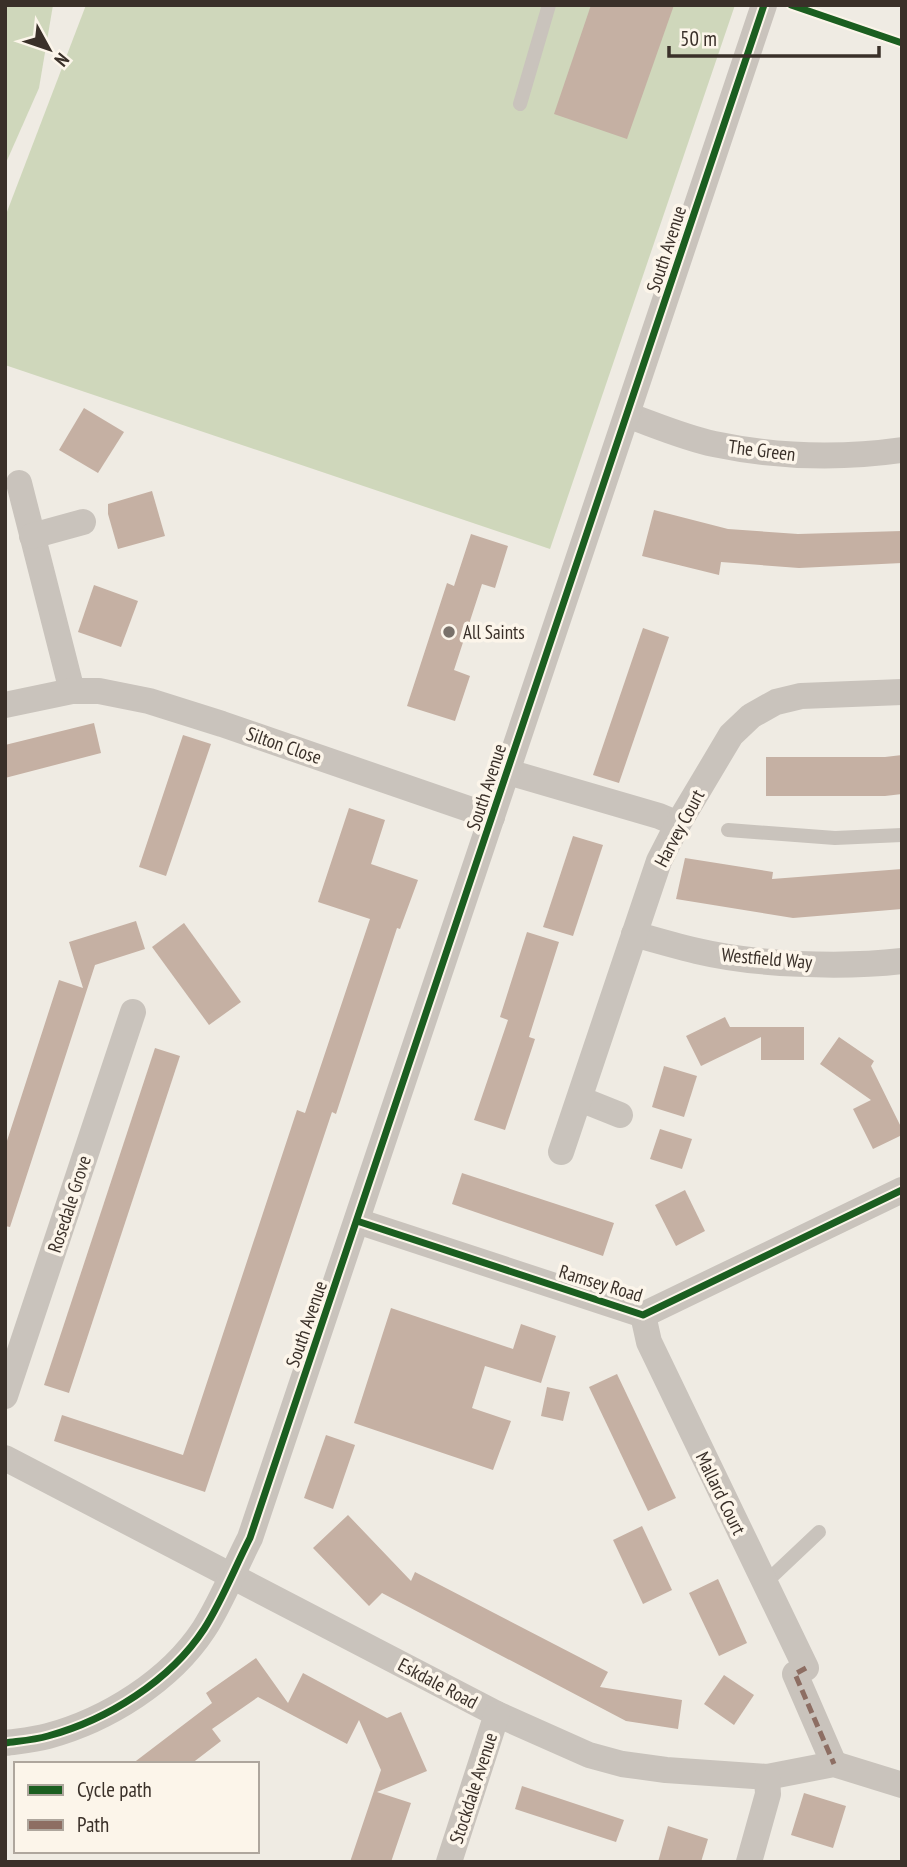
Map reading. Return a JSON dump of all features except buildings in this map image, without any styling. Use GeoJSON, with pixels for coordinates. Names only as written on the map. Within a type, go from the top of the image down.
{"type":"FeatureCollection","features":[{"type":"Feature","properties":{"kind":"street","name":"South Avenue"},"geometry":{"type":"LineString","coordinates":[[5,1743],[47,1736],[101,1717],[144,1690],[178,1660],[204,1629],[250,1538],[764,5]]}},
{"type":"Feature","properties":{"kind":"street","name":"The Green"},"geometry":{"type":"LineString","coordinates":[[627,415],[712,443],[752,450],[834,456],[902,450]]}},
{"type":"Feature","properties":{"kind":"street"},"geometry":{"type":"LineString","coordinates":[[19,483],[72,691]]}},
{"type":"Feature","properties":{"kind":"street"},"geometry":{"type":"LineString","coordinates":[[32,536],[83,522]]}},
{"type":"Feature","properties":{"kind":"street","name":"Silton Close"},"geometry":{"type":"LineString","coordinates":[[5,705],[72,691],[99,691],[149,701],[492,817]]}},
{"type":"Feature","properties":{"kind":"street","name":"Harvey Court"},"geometry":{"type":"LineString","coordinates":[[561,1152],[659,861],[731,735],[751,716],[776,702],[801,696],[902,692]]}},
{"type":"Feature","properties":{"kind":"street"},"geometry":{"type":"LineString","coordinates":[[508,772],[678,824]]}},
{"type":"Feature","properties":{"kind":"street","name":"Westfield Way"},"geometry":{"type":"LineString","coordinates":[[634,934],[699,952],[757,960],[813,964],[902,961]]}},
{"type":"Feature","properties":{"kind":"street","name":"Rosedale Grove"},"geometry":{"type":"LineString","coordinates":[[5,1395],[133,1012]]}},
{"type":"Feature","properties":{"kind":"street"},"geometry":{"type":"LineString","coordinates":[[580,1099],[621,1115]]}},
{"type":"Feature","properties":{"kind":"street","name":"Ramsey Road"},"geometry":{"type":"LineString","coordinates":[[357,1221],[643,1315],[902,1190]]}},
{"type":"Feature","properties":{"kind":"street","name":"Mallard Court"},"geometry":{"type":"LineString","coordinates":[[643,1315],[649,1342],[806,1668],[795,1674],[834,1763]]}},
{"type":"Feature","properties":{"kind":"street","name":"Eskdale Road"},"geometry":{"type":"LineString","coordinates":[[5,1458],[497,1714],[589,1755],[622,1764],[679,1772],[767,1777],[834,1763],[902,1785]]}},
{"type":"Feature","properties":{"kind":"street","name":"Stockdale Avenue"},"geometry":{"type":"LineString","coordinates":[[449,1862],[497,1714]]}},
{"type":"Feature","properties":{"kind":"street"},"geometry":{"type":"LineString","coordinates":[[749,1862],[768,1794],[767,1777]]}},
{"type":"Feature","properties":{"kind":"lane"},"geometry":{"type":"LineString","coordinates":[[520,104],[549,5]]}},
{"type":"Feature","properties":{"kind":"lane"},"geometry":{"type":"LineString","coordinates":[[728,830],[835,838],[902,835]]}},
{"type":"Feature","properties":{"kind":"lane"},"geometry":{"type":"LineString","coordinates":[[764,1584],[819,1532]]}},
{"type":"Feature","properties":{"kind":"green space"},"geometry":{"type":"Polygon","coordinates":[[[5,5],[53,5],[39,88],[5,165],[5,5]]]}},
{"type":"Feature","properties":{"kind":"green space"},"geometry":{"type":"Polygon","coordinates":[[[86,5],[735,5],[550,549],[5,365],[5,217],[86,5]]]}},
{"type":"Feature","properties":{"kind":"marked path"},"geometry":{"type":"LineString","coordinates":[[806,1668],[795,1674],[834,1764]]}},
{"type":"Feature","properties":{"kind":"cycle path"},"geometry":{"type":"LineString","coordinates":[[5,1743],[48,1736],[92,1720],[114,1709],[155,1681],[174,1665],[204,1629],[250,1538],[764,5]]}},
{"type":"Feature","properties":{"kind":"cycle path"},"geometry":{"type":"LineString","coordinates":[[791,5],[902,43]]}},
{"type":"Feature","properties":{"kind":"cycle path"},"geometry":{"type":"LineString","coordinates":[[357,1221],[643,1315],[902,1190]]}},
{"type":"Feature","properties":{"kind":"place","name":"All Saints"},"geometry":{"type":"Point","coordinates":[449,632]}}]}
